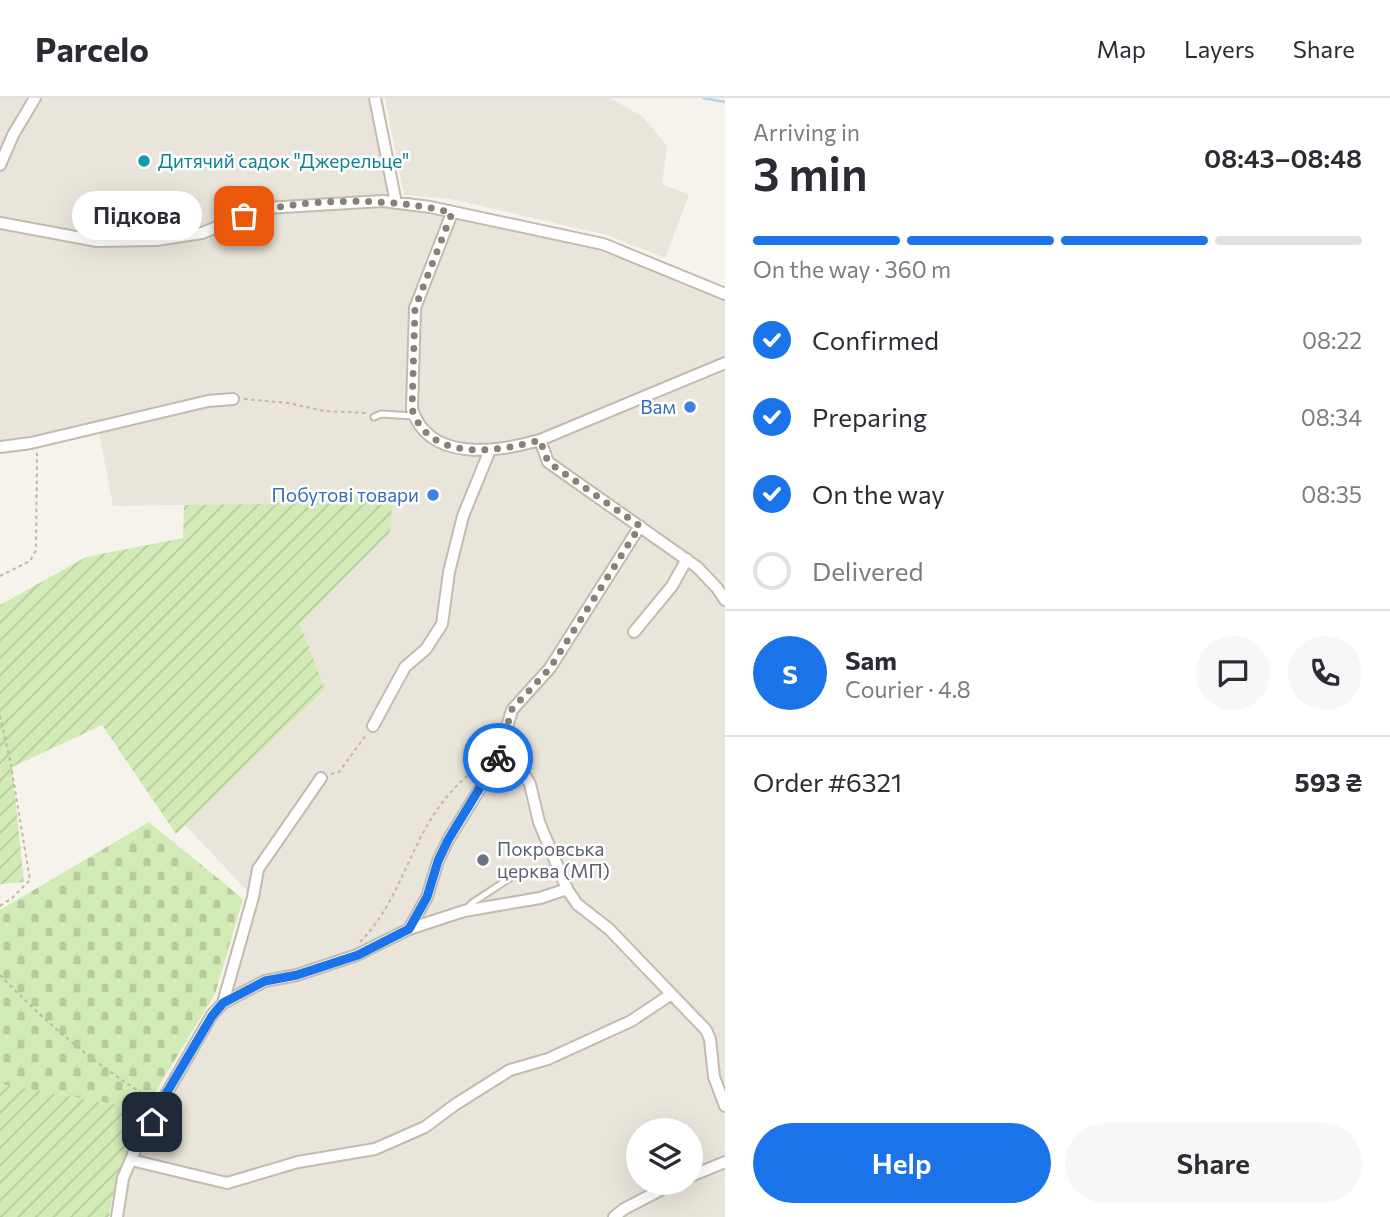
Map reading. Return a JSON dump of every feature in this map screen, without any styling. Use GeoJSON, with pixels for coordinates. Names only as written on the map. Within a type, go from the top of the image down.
{"type":"FeatureCollection","features":[{"type":"Feature","properties":{"kind":"street"},"geometry":{"type":"LineString","coordinates":[[0,165],[13,135],[35,98]]}},
{"type":"Feature","properties":{"kind":"street"},"geometry":{"type":"LineString","coordinates":[[376,98],[396,203]]}},
{"type":"Feature","properties":{"kind":"street"},"geometry":{"type":"LineString","coordinates":[[0,223],[97,242],[156,240],[202,233],[266,208],[369,202],[430,206],[452,213],[603,244],[725,294]]}},
{"type":"Feature","properties":{"kind":"street"},"geometry":{"type":"LineString","coordinates":[[452,213],[415,308],[412,409],[417,424],[444,443],[461,448],[512,448],[540,440],[725,363]]}},
{"type":"Feature","properties":{"kind":"street"},"geometry":{"type":"LineString","coordinates":[[0,447],[37,442],[208,401],[233,399]]}},
{"type":"Feature","properties":{"kind":"street"},"geometry":{"type":"LineString","coordinates":[[540,440],[548,462],[687,559],[717,588],[725,600]]}},
{"type":"Feature","properties":{"kind":"street"},"geometry":{"type":"LineString","coordinates":[[373,726],[405,667],[426,649],[442,624],[449,572],[463,516],[490,450]]}},
{"type":"Feature","properties":{"kind":"street"},"geometry":{"type":"LineString","coordinates":[[409,929],[427,897],[438,861],[448,840],[497,761],[512,709],[550,668],[640,526]]}},
{"type":"Feature","properties":{"kind":"street"},"geometry":{"type":"LineString","coordinates":[[634,632],[671,586],[687,559]]}},
{"type":"Feature","properties":{"kind":"street"},"geometry":{"type":"LineString","coordinates":[[506,731],[509,747],[530,785],[539,822],[567,889],[577,904],[609,929],[695,1018],[710,1038],[714,1077],[725,1106]]}},
{"type":"Feature","properties":{"kind":"street"},"geometry":{"type":"LineString","coordinates":[[223,1003],[253,897],[258,869],[321,778]]}},
{"type":"Feature","properties":{"kind":"street"},"geometry":{"type":"LineString","coordinates":[[117,1217],[123,1178],[131,1160],[160,1104],[212,1016],[223,1003],[265,981],[297,975],[358,955],[409,929],[464,911],[540,898],[567,889]]}},
{"type":"Feature","properties":{"kind":"street"},"geometry":{"type":"LineString","coordinates":[[131,1160],[227,1184],[298,1162],[375,1149],[425,1127],[510,1070],[548,1059],[631,1021],[670,995]]}},
{"type":"Feature","properties":{"kind":"street"},"geometry":{"type":"LineString","coordinates":[[703,1170],[725,1162]]}},
{"type":"Feature","properties":{"kind":"street"},"geometry":{"type":"LineString","coordinates":[[614,1217],[653,1195]]}},
{"type":"Feature","properties":{"kind":"lane"},"geometry":{"type":"LineString","coordinates":[[374,417],[381,414],[414,416]]}},
{"type":"Feature","properties":{"kind":"lane"},"geometry":{"type":"LineString","coordinates":[[464,911],[516,873]]}},
{"type":"Feature","properties":{"kind":"path"},"geometry":{"type":"LineString","coordinates":[[233,399],[288,403],[325,411],[367,413],[374,417]]}},
{"type":"Feature","properties":{"kind":"path"},"geometry":{"type":"LineString","coordinates":[[0,576],[30,561],[36,550],[37,442]]}},
{"type":"Feature","properties":{"kind":"path"},"geometry":{"type":"LineString","coordinates":[[0,716],[30,880],[0,906]]}},
{"type":"Feature","properties":{"kind":"path"},"geometry":{"type":"LineString","coordinates":[[321,778],[339,772],[373,726]]}},
{"type":"Feature","properties":{"kind":"path"},"geometry":{"type":"LineString","coordinates":[[356,945],[372,930],[395,894],[438,808],[464,777],[489,758]]}},
{"type":"Feature","properties":{"kind":"path"},"geometry":{"type":"LineString","coordinates":[[0,975],[29,1006],[75,1044],[125,1083],[160,1104]]}},
{"type":"Feature","properties":{"kind":"shaded area"},"geometry":{"type":"Polygon","coordinates":[[[0,98],[375,98],[396,203],[603,244],[725,294],[725,1217],[117,1217],[123,1178],[223,1003],[253,897],[185,825],[325,691],[300,624],[390,532],[392,494],[259,504],[113,506],[98,427],[0,447],[0,98]]]}},
{"type":"Feature","properties":{"kind":"shaded area"},"geometry":{"type":"Polygon","coordinates":[[[385,98],[610,98],[643,117],[667,146],[662,184],[689,195],[665,258],[607,235],[451,199],[404,195],[385,98]]]}},
{"type":"Feature","properties":{"kind":"green space"},"geometry":{"type":"Polygon","coordinates":[[[393,494],[390,532],[300,624],[325,690],[176,834],[102,725],[12,767],[24,882],[0,884],[0,605],[86,557],[183,538],[184,505],[259,504],[393,494]]]}},
{"type":"Feature","properties":{"kind":"green space"},"geometry":{"type":"Polygon","coordinates":[[[149,822],[243,899],[215,994],[154,1094],[148,1110],[0,1084],[0,910],[149,822]]]}},
{"type":"Feature","properties":{"kind":"green space"},"geometry":{"type":"Polygon","coordinates":[[[0,1084],[148,1110],[119,1175],[109,1217],[0,1217],[0,1084]]]}},
{"type":"Feature","properties":{"kind":"waterway"},"geometry":{"type":"LineString","coordinates":[[703,98],[725,102]]}},
{"type":"Feature","properties":{"kind":"way so far"},"geometry":{"type":"LineString","coordinates":[[244,216],[266,208],[383,201],[430,206],[452,213],[415,308],[412,409],[417,424],[444,443],[483,451],[512,448],[540,440],[548,462],[640,526],[550,668],[512,709],[498,758]]}},
{"type":"Feature","properties":{"kind":"place","name":"Дитячий садок \"Джерельце\""},"geometry":{"type":"Point","coordinates":[144,161]}},
{"type":"Feature","properties":{"kind":"place","name":"Підкова"},"geometry":{"type":"Point","coordinates":[244,216]}},
{"type":"Feature","properties":{"kind":"place","name":"Вам"},"geometry":{"type":"Point","coordinates":[690,407]}},
{"type":"Feature","properties":{"kind":"place","name":"Побутові товари"},"geometry":{"type":"Point","coordinates":[433,495]}},
{"type":"Feature","properties":{"kind":"place","name":"Покровська церква (МП)"},"geometry":{"type":"Point","coordinates":[483,860]}},
{"type":"Feature","properties":{"kind":"route"},"geometry":{"type":"LineString","coordinates":[[152,1122],[212,1016],[223,1003],[265,981],[297,975],[358,955],[409,929],[427,897],[438,861],[448,840],[498,758]]}}]}
